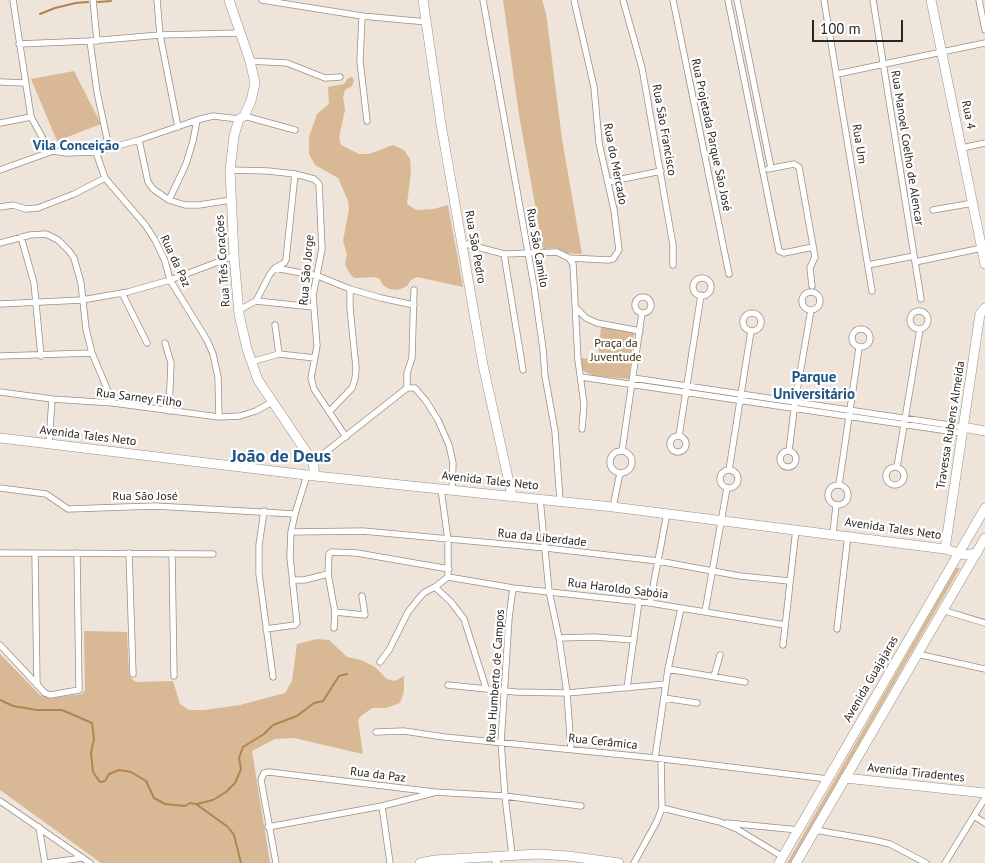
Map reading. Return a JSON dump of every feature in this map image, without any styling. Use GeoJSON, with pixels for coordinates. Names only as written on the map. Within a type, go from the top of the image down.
{"type":"FeatureCollection","features":[{"type":"Feature","properties":{"kind":"main road","name":"Rua Três Corações"},"geometry":{"type":"LineString","coordinates":[[229,0],[250,62],[255,83],[254,92],[234,136],[230,170],[234,256],[239,310],[251,362],[258,380],[313,462],[311,475]]}},
{"type":"Feature","properties":{"kind":"main road","name":"Rua São Pedro"},"geometry":{"type":"LineString","coordinates":[[423,0],[441,124],[483,365],[512,496]]}},
{"type":"Feature","properties":{"kind":"main road","name":"Rua 4"},"geometry":{"type":"LineString","coordinates":[[931,0],[983,244],[985,264]]}},
{"type":"Feature","properties":{"kind":"main road","name":"Travessa Rubens Almeida"},"geometry":{"type":"LineString","coordinates":[[944,549],[980,314],[985,308]]}},
{"type":"Feature","properties":{"kind":"main road"},"geometry":{"type":"LineString","coordinates":[[963,430],[985,431]]}},
{"type":"Feature","properties":{"kind":"main road","name":"Avenida Tales Neto"},"geometry":{"type":"LineString","coordinates":[[0,438],[311,475],[667,513],[848,535],[944,549],[958,554],[968,555],[977,553]]}},
{"type":"Feature","properties":{"kind":"main road","name":"Avenida Guajajaras"},"geometry":{"type":"LineString","coordinates":[[781,860],[985,508]]}},
{"type":"Feature","properties":{"kind":"main road"},"geometry":{"type":"LineString","coordinates":[[796,863],[984,541]]}},
{"type":"Feature","properties":{"kind":"main road","name":"Avenida Tiradentes"},"geometry":{"type":"LineString","coordinates":[[845,778],[985,793]]}},
{"type":"Feature","properties":{"kind":"main road"},"geometry":{"type":"LineString","coordinates":[[420,863],[496,861],[512,855],[568,856],[619,863]]}},
{"type":"Feature","properties":{"kind":"street"},"geometry":{"type":"LineString","coordinates":[[13,0],[31,117],[46,144],[53,150],[66,153],[96,152],[139,140],[197,120],[222,116],[241,117],[295,130]]}},
{"type":"Feature","properties":{"kind":"street"},"geometry":{"type":"LineString","coordinates":[[93,0],[97,41]]}},
{"type":"Feature","properties":{"kind":"street"},"geometry":{"type":"LineString","coordinates":[[157,0],[160,35],[178,127]]}},
{"type":"Feature","properties":{"kind":"street"},"geometry":{"type":"LineString","coordinates":[[262,0],[362,16],[427,22]]}},
{"type":"Feature","properties":{"kind":"street","name":"Rua São Camilo"},"geometry":{"type":"LineString","coordinates":[[483,0],[534,286],[545,376],[555,431],[560,501]]}},
{"type":"Feature","properties":{"kind":"street","name":"Rua do Mercado"},"geometry":{"type":"LineString","coordinates":[[569,258],[604,260],[613,258],[619,250],[608,182],[599,143],[594,87],[574,0]]}},
{"type":"Feature","properties":{"kind":"street","name":"Rua São Francisco"},"geometry":{"type":"LineString","coordinates":[[623,0],[642,68],[673,245],[674,266]]}},
{"type":"Feature","properties":{"kind":"street","name":"Rua Projetada Parque São José"},"geometry":{"type":"LineString","coordinates":[[673,0],[729,274]]}},
{"type":"Feature","properties":{"kind":"street"},"geometry":{"type":"LineString","coordinates":[[728,0],[779,251],[784,253],[813,247]]}},
{"type":"Feature","properties":{"kind":"street"},"geometry":{"type":"LineString","coordinates":[[737,0],[771,168]]}},
{"type":"Feature","properties":{"kind":"street","name":"Rua Um"},"geometry":{"type":"LineString","coordinates":[[824,0],[872,291]]}},
{"type":"Feature","properties":{"kind":"street","name":"Rua Manoel Coelho de Alencar"},"geometry":{"type":"LineString","coordinates":[[873,0],[921,299]]}},
{"type":"Feature","properties":{"kind":"street"},"geometry":{"type":"LineString","coordinates":[[979,0],[985,30]]}},
{"type":"Feature","properties":{"kind":"street"},"geometry":{"type":"LineString","coordinates":[[362,16],[360,61],[367,121]]}},
{"type":"Feature","properties":{"kind":"street"},"geometry":{"type":"LineString","coordinates":[[19,44],[97,41],[160,35],[240,33]]}},
{"type":"Feature","properties":{"kind":"street"},"geometry":{"type":"LineString","coordinates":[[90,41],[97,92],[109,148]]}},
{"type":"Feature","properties":{"kind":"street"},"geometry":{"type":"LineString","coordinates":[[837,74],[985,43]]}},
{"type":"Feature","properties":{"kind":"street"},"geometry":{"type":"LineString","coordinates":[[250,62],[287,63],[325,78],[340,77]]}},
{"type":"Feature","properties":{"kind":"street"},"geometry":{"type":"LineString","coordinates":[[0,82],[25,83]]}},
{"type":"Feature","properties":{"kind":"street"},"geometry":{"type":"LineString","coordinates":[[749,99],[756,97]]}},
{"type":"Feature","properties":{"kind":"street"},"geometry":{"type":"LineString","coordinates":[[0,122],[31,117]]}},
{"type":"Feature","properties":{"kind":"street"},"geometry":{"type":"LineString","coordinates":[[169,200],[186,164],[197,120]]}},
{"type":"Feature","properties":{"kind":"street"},"geometry":{"type":"LineString","coordinates":[[139,140],[148,182],[153,189],[169,200],[185,205],[199,206],[231,200]]}},
{"type":"Feature","properties":{"kind":"street"},"geometry":{"type":"LineString","coordinates":[[962,148],[985,143]]}},
{"type":"Feature","properties":{"kind":"street"},"geometry":{"type":"LineString","coordinates":[[0,170],[53,150]]}},
{"type":"Feature","properties":{"kind":"street","name":"Rua da Paz"},"geometry":{"type":"LineString","coordinates":[[96,152],[105,178],[146,226],[155,240],[165,260],[170,280],[207,340],[213,354],[218,377],[219,417]]}},
{"type":"Feature","properties":{"kind":"street"},"geometry":{"type":"LineString","coordinates":[[764,170],[792,164],[798,165],[815,259],[810,270],[812,286]]}},
{"type":"Feature","properties":{"kind":"street"},"geometry":{"type":"LineString","coordinates":[[230,170],[295,174],[286,260],[275,268],[267,278],[256,300],[239,310]]}},
{"type":"Feature","properties":{"kind":"street"},"geometry":{"type":"LineString","coordinates":[[608,182],[661,171]]}},
{"type":"Feature","properties":{"kind":"street","name":"Rua São Jorge"},"geometry":{"type":"LineString","coordinates":[[295,174],[314,179],[319,184],[322,249],[318,276],[314,286],[313,306],[317,336],[311,378],[312,384],[346,437]]}},
{"type":"Feature","properties":{"kind":"street"},"geometry":{"type":"LineString","coordinates":[[0,207],[13,205],[26,209],[38,208],[74,194],[105,178]]}},
{"type":"Feature","properties":{"kind":"street"},"geometry":{"type":"LineString","coordinates":[[933,210],[973,203]]}},
{"type":"Feature","properties":{"kind":"street"},"geometry":{"type":"LineString","coordinates":[[0,243],[21,237],[46,234],[53,236],[64,245],[74,258],[81,283],[86,329],[92,353],[113,403]]}},
{"type":"Feature","properties":{"kind":"street"},"geometry":{"type":"LineString","coordinates":[[21,237],[34,283],[42,356]]}},
{"type":"Feature","properties":{"kind":"street"},"geometry":{"type":"LineString","coordinates":[[462,243],[504,254],[558,252],[569,258],[573,264],[584,404],[582,429]]}},
{"type":"Feature","properties":{"kind":"street"},"geometry":{"type":"LineString","coordinates":[[868,265],[914,259],[983,244]]}},
{"type":"Feature","properties":{"kind":"street"},"geometry":{"type":"LineString","coordinates":[[504,254],[523,370]]}},
{"type":"Feature","properties":{"kind":"street"},"geometry":{"type":"LineString","coordinates":[[0,304],[82,300],[122,293],[170,280],[234,256]]}},
{"type":"Feature","properties":{"kind":"street"},"geometry":{"type":"LineString","coordinates":[[275,268],[318,276],[350,289],[414,305]]}},
{"type":"Feature","properties":{"kind":"street"},"geometry":{"type":"LineString","coordinates":[[329,412],[352,388],[355,379],[356,368],[350,289]]}},
{"type":"Feature","properties":{"kind":"street"},"geometry":{"type":"LineString","coordinates":[[407,388],[407,373],[412,358],[414,290]]}},
{"type":"Feature","properties":{"kind":"street"},"geometry":{"type":"LineString","coordinates":[[122,293],[147,343]]}},
{"type":"Feature","properties":{"kind":"street"},"geometry":{"type":"LineString","coordinates":[[679,436],[701,295]]}},
{"type":"Feature","properties":{"kind":"street"},"geometry":{"type":"LineString","coordinates":[[256,300],[313,306]]}},
{"type":"Feature","properties":{"kind":"street"},"geometry":{"type":"LineString","coordinates":[[577,309],[590,320]]}},
{"type":"Feature","properties":{"kind":"street"},"geometry":{"type":"LineString","coordinates":[[789,451],[811,310]]}},
{"type":"Feature","properties":{"kind":"street"},"geometry":{"type":"LineString","coordinates":[[622,451],[642,313]]}},
{"type":"Feature","properties":{"kind":"street"},"geometry":{"type":"LineString","coordinates":[[577,321],[590,320],[640,331]]}},
{"type":"Feature","properties":{"kind":"street"},"geometry":{"type":"LineString","coordinates":[[275,325],[279,354]]}},
{"type":"Feature","properties":{"kind":"street"},"geometry":{"type":"LineString","coordinates":[[897,467],[920,329]]}},
{"type":"Feature","properties":{"kind":"street"},"geometry":{"type":"LineString","coordinates":[[729,470],[751,331]]}},
{"type":"Feature","properties":{"kind":"street"},"geometry":{"type":"LineString","coordinates":[[165,342],[171,363],[169,411]]}},
{"type":"Feature","properties":{"kind":"street"},"geometry":{"type":"LineString","coordinates":[[840,485],[860,348]]}},
{"type":"Feature","properties":{"kind":"street"},"geometry":{"type":"LineString","coordinates":[[0,356],[92,353]]}},
{"type":"Feature","properties":{"kind":"street"},"geometry":{"type":"LineString","coordinates":[[251,362],[279,354],[315,358]]}},
{"type":"Feature","properties":{"kind":"street"},"geometry":{"type":"LineString","coordinates":[[581,377],[633,381],[963,430]]}},
{"type":"Feature","properties":{"kind":"street"},"geometry":{"type":"LineString","coordinates":[[313,462],[407,388],[415,388],[438,420],[450,445],[453,463],[452,490]]}},
{"type":"Feature","properties":{"kind":"street","name":"Rua Sarney Filho"},"geometry":{"type":"LineString","coordinates":[[0,392],[52,399],[113,403],[219,417],[248,414],[272,402]]}},
{"type":"Feature","properties":{"kind":"street"},"geometry":{"type":"LineString","coordinates":[[49,443],[52,399]]}},
{"type":"Feature","properties":{"kind":"street"},"geometry":{"type":"LineString","coordinates":[[622,451],[629,454],[632,461],[630,468],[620,473],[614,470],[610,461],[616,453],[622,451]]}},
{"type":"Feature","properties":{"kind":"street"},"geometry":{"type":"LineString","coordinates":[[729,470],[736,474],[738,479],[735,486],[727,488],[722,484],[720,478],[723,472],[729,470]]}},
{"type":"Feature","properties":{"kind":"street"},"geometry":{"type":"LineString","coordinates":[[613,507],[620,473]]}},
{"type":"Feature","properties":{"kind":"street"},"geometry":{"type":"LineString","coordinates":[[266,629],[290,626],[296,624],[297,621],[290,557],[291,532],[295,514],[311,475]]}},
{"type":"Feature","properties":{"kind":"street"},"geometry":{"type":"LineString","coordinates":[[840,485],[845,488],[848,494],[846,501],[836,504],[831,502],[828,493],[833,486],[840,485]]}},
{"type":"Feature","properties":{"kind":"street","name":"Rua São José"},"geometry":{"type":"LineString","coordinates":[[0,488],[46,494],[68,509],[155,506],[295,514]]}},
{"type":"Feature","properties":{"kind":"street"},"geometry":{"type":"LineString","coordinates":[[705,612],[723,521],[727,488]]}},
{"type":"Feature","properties":{"kind":"street"},"geometry":{"type":"LineString","coordinates":[[380,662],[389,650],[408,612],[425,592],[448,577],[448,540],[442,489]]}},
{"type":"Feature","properties":{"kind":"street"},"geometry":{"type":"LineString","coordinates":[[540,499],[549,591],[559,638],[567,693],[571,749]]}},
{"type":"Feature","properties":{"kind":"street"},"geometry":{"type":"LineString","coordinates":[[833,534],[836,504]]}},
{"type":"Feature","properties":{"kind":"street"},"geometry":{"type":"LineString","coordinates":[[264,511],[259,545],[259,574],[273,677]]}},
{"type":"Feature","properties":{"kind":"street"},"geometry":{"type":"LineString","coordinates":[[650,602],[667,513]]}},
{"type":"Feature","properties":{"kind":"street"},"geometry":{"type":"LineString","coordinates":[[783,645],[796,529]]}},
{"type":"Feature","properties":{"kind":"street","name":"Rua da Liberdade"},"geometry":{"type":"LineString","coordinates":[[291,532],[363,531],[546,548],[658,561],[713,572],[789,581]]}},
{"type":"Feature","properties":{"kind":"street"},"geometry":{"type":"LineString","coordinates":[[837,629],[848,535]]}},
{"type":"Feature","properties":{"kind":"street"},"geometry":{"type":"LineString","coordinates":[[334,628],[335,612],[328,574],[329,554],[331,552],[357,553],[449,568]]}},
{"type":"Feature","properties":{"kind":"street"},"geometry":{"type":"LineString","coordinates":[[0,553],[213,554]]}},
{"type":"Feature","properties":{"kind":"street"},"geometry":{"type":"LineString","coordinates":[[129,553],[133,674]]}},
{"type":"Feature","properties":{"kind":"street"},"geometry":{"type":"LineString","coordinates":[[172,553],[174,676]]}},
{"type":"Feature","properties":{"kind":"street"},"geometry":{"type":"LineString","coordinates":[[35,554],[37,685]]}},
{"type":"Feature","properties":{"kind":"street"},"geometry":{"type":"LineString","coordinates":[[0,645],[42,691],[50,694],[77,691],[80,688],[77,554]]}},
{"type":"Feature","properties":{"kind":"street"},"geometry":{"type":"LineString","coordinates":[[293,580],[304,580],[328,574]]}},
{"type":"Feature","properties":{"kind":"street","name":"Rua Haroldo Sabóia"},"geometry":{"type":"LineString","coordinates":[[448,577],[513,588],[650,602],[785,625]]}},
{"type":"Feature","properties":{"kind":"street"},"geometry":{"type":"LineString","coordinates":[[435,587],[464,619],[470,632],[486,688]]}},
{"type":"Feature","properties":{"kind":"street","name":"Rua Humberto de Campos"},"geometry":{"type":"LineString","coordinates":[[512,855],[501,742],[509,618],[513,588]]}},
{"type":"Feature","properties":{"kind":"street"},"geometry":{"type":"LineString","coordinates":[[335,612],[362,616],[365,614],[362,596]]}},
{"type":"Feature","properties":{"kind":"street"},"geometry":{"type":"LineString","coordinates":[[627,688],[639,601]]}},
{"type":"Feature","properties":{"kind":"street"},"geometry":{"type":"LineString","coordinates":[[634,863],[662,808],[658,758],[668,669],[681,608]]}},
{"type":"Feature","properties":{"kind":"street"},"geometry":{"type":"LineString","coordinates":[[942,610],[985,623]]}},
{"type":"Feature","properties":{"kind":"street"},"geometry":{"type":"LineString","coordinates":[[559,638],[594,637],[634,640]]}},
{"type":"Feature","properties":{"kind":"street"},"geometry":{"type":"LineString","coordinates":[[917,654],[985,669]]}},
{"type":"Feature","properties":{"kind":"street"},"geometry":{"type":"LineString","coordinates":[[714,676],[720,655]]}},
{"type":"Feature","properties":{"kind":"street"},"geometry":{"type":"LineString","coordinates":[[668,669],[745,682]]}},
{"type":"Feature","properties":{"kind":"street"},"geometry":{"type":"LineString","coordinates":[[448,685],[505,691],[567,693],[666,684]]}},
{"type":"Feature","properties":{"kind":"street"},"geometry":{"type":"LineString","coordinates":[[664,698],[697,703]]}},
{"type":"Feature","properties":{"kind":"street","name":"Rua Cerâmica"},"geometry":{"type":"LineString","coordinates":[[376,732],[404,731],[658,758],[828,780]]}},
{"type":"Feature","properties":{"kind":"street","name":"Rua da Paz"},"geometry":{"type":"LineString","coordinates":[[276,863],[260,780],[264,773],[269,772],[434,792],[505,796],[581,806]]}},
{"type":"Feature","properties":{"kind":"street"},"geometry":{"type":"LineString","coordinates":[[268,827],[320,819],[382,806],[434,792]]}},
{"type":"Feature","properties":{"kind":"street"},"geometry":{"type":"LineString","coordinates":[[946,863],[985,798]]}},
{"type":"Feature","properties":{"kind":"street"},"geometry":{"type":"LineString","coordinates":[[0,801],[90,863]]}},
{"type":"Feature","properties":{"kind":"street"},"geometry":{"type":"LineString","coordinates":[[382,806],[390,863]]}},
{"type":"Feature","properties":{"kind":"street"},"geometry":{"type":"LineString","coordinates":[[662,808],[720,822],[798,830]]}},
{"type":"Feature","properties":{"kind":"street"},"geometry":{"type":"LineString","coordinates":[[974,816],[985,823]]}},
{"type":"Feature","properties":{"kind":"street"},"geometry":{"type":"LineString","coordinates":[[720,822],[737,829],[781,860]]}},
{"type":"Feature","properties":{"kind":"street"},"geometry":{"type":"LineString","coordinates":[[39,827],[46,863],[84,858]]}},
{"type":"Feature","properties":{"kind":"street"},"geometry":{"type":"LineString","coordinates":[[815,830],[890,844],[926,863]]}},
{"type":"Feature","properties":{"kind":"green space"},"geometry":{"type":"Polygon","coordinates":[[[503,0],[542,0],[546,13],[562,139],[582,254],[566,253],[556,248],[543,249],[519,115],[503,0]]]}},
{"type":"Feature","properties":{"kind":"green space"},"geometry":{"type":"Polygon","coordinates":[[[74,71],[101,124],[57,141],[31,79],[74,71]]]}},
{"type":"Feature","properties":{"kind":"green space"},"geometry":{"type":"Polygon","coordinates":[[[352,77],[354,80],[352,86],[345,90],[343,97],[345,110],[339,138],[341,145],[359,154],[369,154],[393,145],[404,150],[410,159],[411,172],[407,204],[416,210],[434,209],[448,205],[463,287],[417,277],[411,280],[407,286],[398,290],[389,289],[382,284],[380,279],[374,277],[354,278],[350,274],[345,264],[347,254],[343,241],[349,209],[348,201],[338,178],[315,165],[309,154],[309,137],[317,114],[329,104],[328,87],[344,84],[348,78],[352,77]]]}},
{"type":"Feature","properties":{"kind":"green space","name":"Praça da Juventude"},"geometry":{"type":"Polygon","coordinates":[[[601,326],[634,331],[629,379],[595,376],[582,369],[582,358],[598,360],[601,326]]]}},
{"type":"Feature","properties":{"kind":"green space"},"geometry":{"type":"Polygon","coordinates":[[[956,568],[960,568],[791,863],[787,863],[956,568]]]}},
{"type":"Feature","properties":{"kind":"green space"},"geometry":{"type":"Polygon","coordinates":[[[84,631],[127,632],[129,674],[131,678],[136,682],[173,681],[180,704],[189,710],[240,705],[285,693],[292,681],[297,644],[317,639],[329,640],[347,657],[361,660],[375,667],[387,679],[395,681],[404,676],[404,691],[400,703],[386,708],[372,708],[358,720],[363,754],[294,738],[275,739],[252,751],[270,863],[101,863],[0,790],[0,654],[40,695],[51,698],[82,694],[85,690],[84,631]]]}},
{"type":"Feature","properties":{"kind":"waterway"},"geometry":{"type":"LineString","coordinates":[[98,2],[111,1]]}},
{"type":"Feature","properties":{"kind":"waterway"},"geometry":{"type":"LineString","coordinates":[[40,14],[55,8],[88,2]]}},
{"type":"Feature","properties":{"kind":"waterway"},"geometry":{"type":"LineString","coordinates":[[197,804],[213,800],[226,792],[235,783],[241,769],[239,758],[243,747],[264,734],[273,725],[297,716],[314,703],[323,701],[339,676],[347,674]]}},
{"type":"Feature","properties":{"kind":"waterway"},"geometry":{"type":"LineString","coordinates":[[0,700],[13,706],[37,710],[62,710],[92,723],[94,739],[91,753],[93,772],[100,782],[105,781],[109,774],[119,770],[131,772],[146,781],[154,798],[165,804],[185,806],[190,803],[196,804],[228,827],[234,835],[241,863]]}},
{"type":"Feature","properties":{"kind":"district","name":"Vila Conceição"},"geometry":{"type":"Point","coordinates":[76,146]}},
{"type":"Feature","properties":{"kind":"district","name":"Parque Universitário"},"geometry":{"type":"Point","coordinates":[814,386]}},
{"type":"Feature","properties":{"kind":"district","name":"João de Deus"},"geometry":{"type":"Point","coordinates":[281,457]}}]}
